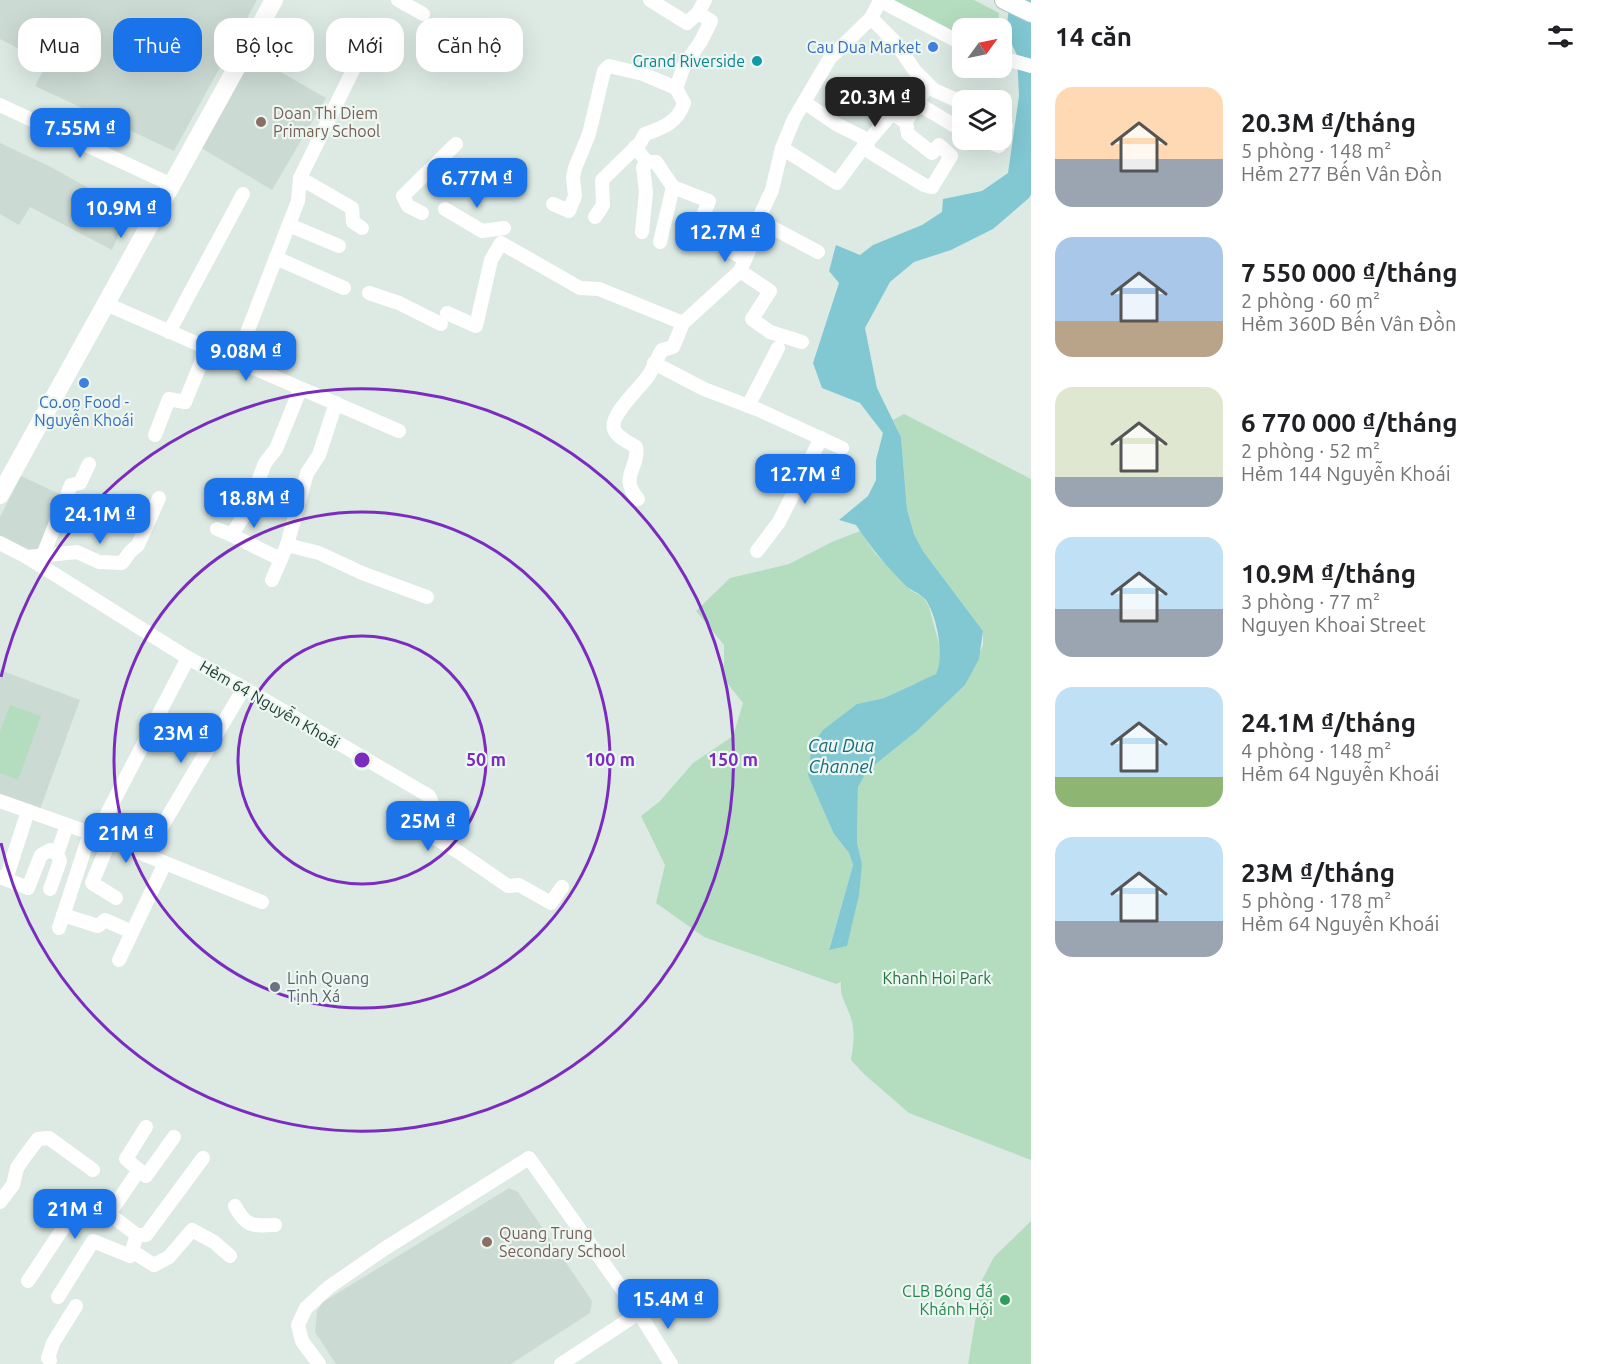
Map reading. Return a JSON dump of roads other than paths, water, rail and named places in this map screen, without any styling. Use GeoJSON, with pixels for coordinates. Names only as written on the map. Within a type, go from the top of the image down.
{"type":"FeatureCollection","features":[{"type":"Feature","properties":{"kind":"street"},"geometry":{"type":"LineString","coordinates":[[0,495],[274,0]]}},
{"type":"Feature","properties":{"kind":"street"},"geometry":{"type":"LineString","coordinates":[[398,0],[423,14]]}},
{"type":"Feature","properties":{"kind":"street"},"geometry":{"type":"LineString","coordinates":[[650,0],[687,23],[701,7],[711,21],[684,66],[676,88]]}},
{"type":"Feature","properties":{"kind":"street"},"geometry":{"type":"LineString","coordinates":[[638,499],[631,492],[629,478],[638,453],[636,447],[620,437],[614,430],[618,412],[648,375],[662,350],[673,347],[683,323],[743,265],[752,244],[758,220],[772,190],[782,148],[794,119],[830,58],[872,18],[879,0],[952,38]]}},
{"type":"Feature","properties":{"kind":"street"},"geometry":{"type":"LineString","coordinates":[[1004,0],[1031,13]]}},
{"type":"Feature","properties":{"kind":"street"},"geometry":{"type":"LineString","coordinates":[[872,18],[896,42],[915,71],[928,85],[952,98]]}},
{"type":"Feature","properties":{"kind":"street"},"geometry":{"type":"LineString","coordinates":[[1012,61],[1031,66]]}},
{"type":"Feature","properties":{"kind":"street"},"geometry":{"type":"LineString","coordinates":[[553,204],[569,211],[575,196],[573,177],[575,168],[589,134],[604,71],[609,66],[643,74],[676,88],[684,103],[681,113],[666,127],[645,134],[602,180],[603,205],[595,217]]}},
{"type":"Feature","properties":{"kind":"street"},"geometry":{"type":"LineString","coordinates":[[236,361],[298,201],[300,178],[352,72]]}},
{"type":"Feature","properties":{"kind":"street"},"geometry":{"type":"LineString","coordinates":[[804,102],[836,124],[862,137],[870,152],[924,185],[932,187],[951,156],[939,145],[932,153],[908,134],[906,122],[928,85]]}},
{"type":"Feature","properties":{"kind":"street"},"geometry":{"type":"LineString","coordinates":[[917,102],[952,124]]}},
{"type":"Feature","properties":{"kind":"street"},"geometry":{"type":"LineString","coordinates":[[0,105],[172,184]]}},
{"type":"Feature","properties":{"kind":"street"},"geometry":{"type":"LineString","coordinates":[[782,148],[837,183],[865,144],[892,113],[906,122]]}},
{"type":"Feature","properties":{"kind":"street"},"geometry":{"type":"LineString","coordinates":[[422,213],[408,206],[404,196],[456,144]]}},
{"type":"Feature","properties":{"kind":"street"},"geometry":{"type":"LineString","coordinates":[[635,147],[647,162]]}},
{"type":"Feature","properties":{"kind":"street"},"geometry":{"type":"LineString","coordinates":[[647,162],[656,162],[673,187],[709,201],[696,232],[743,265],[770,291],[752,319],[770,332],[802,342]]}},
{"type":"Feature","properties":{"kind":"street"},"geometry":{"type":"LineString","coordinates":[[642,232],[646,192],[643,167],[647,162]]}},
{"type":"Feature","properties":{"kind":"street"},"geometry":{"type":"LineString","coordinates":[[300,178],[352,208],[353,222],[362,228]]}},
{"type":"Feature","properties":{"kind":"street"},"geometry":{"type":"LineString","coordinates":[[660,242],[673,187]]}},
{"type":"Feature","properties":{"kind":"street"},"geometry":{"type":"LineString","coordinates":[[169,332],[243,194]]}},
{"type":"Feature","properties":{"kind":"street"},"geometry":{"type":"LineString","coordinates":[[445,209],[482,231],[504,228]]}},
{"type":"Feature","properties":{"kind":"street"},"geometry":{"type":"LineString","coordinates":[[758,220],[819,252]]}},
{"type":"Feature","properties":{"kind":"street"},"geometry":{"type":"LineString","coordinates":[[289,225],[339,246]]}},
{"type":"Feature","properties":{"kind":"street"},"geometry":{"type":"LineString","coordinates":[[369,293],[444,319],[476,326],[491,260],[501,243],[580,288],[599,289],[683,323]]}},
{"type":"Feature","properties":{"kind":"street"},"geometry":{"type":"LineString","coordinates":[[276,258],[344,288]]}},
{"type":"Feature","properties":{"kind":"street"},"geometry":{"type":"LineString","coordinates":[[106,304],[399,431]]}},
{"type":"Feature","properties":{"kind":"street"},"geometry":{"type":"LineString","coordinates":[[155,435],[169,399],[185,402],[207,348]]}},
{"type":"Feature","properties":{"kind":"street"},"geometry":{"type":"LineString","coordinates":[[748,406],[777,348]]}},
{"type":"Feature","properties":{"kind":"street"},"geometry":{"type":"LineString","coordinates":[[654,363],[704,389],[842,448]]}},
{"type":"Feature","properties":{"kind":"street"},"geometry":{"type":"LineString","coordinates":[[232,534],[257,496],[262,471],[280,440],[300,390]]}},
{"type":"Feature","properties":{"kind":"street"},"geometry":{"type":"LineString","coordinates":[[272,580],[288,545],[307,473],[319,454],[336,403]]}},
{"type":"Feature","properties":{"kind":"street"},"geometry":{"type":"LineString","coordinates":[[757,551],[779,522],[821,438]]}},
{"type":"Feature","properties":{"kind":"street"},"geometry":{"type":"LineString","coordinates":[[42,555],[71,485],[80,483],[89,464]]}},
{"type":"Feature","properties":{"kind":"street"},"geometry":{"type":"LineString","coordinates":[[27,557],[77,552],[99,562],[122,563],[138,545],[159,498]]}},
{"type":"Feature","properties":{"kind":"street"},"geometry":{"type":"LineString","coordinates":[[217,529],[232,534],[258,550],[281,559]]}},
{"type":"Feature","properties":{"kind":"street","name":"Hẻm 64 Nguyễn Khoái"},"geometry":{"type":"LineString","coordinates":[[0,543],[27,557],[188,658],[429,796],[434,808],[427,833],[508,886],[519,885],[551,903],[561,887]]}},
{"type":"Feature","properties":{"kind":"street"},"geometry":{"type":"LineString","coordinates":[[288,545],[319,553],[362,573],[427,597]]}},
{"type":"Feature","properties":{"kind":"street"},"geometry":{"type":"LineString","coordinates":[[132,932],[105,920],[98,926],[61,921],[93,834],[188,658]]}},
{"type":"Feature","properties":{"kind":"street"},"geometry":{"type":"LineString","coordinates":[[145,855],[244,688]]}},
{"type":"Feature","properties":{"kind":"street"},"geometry":{"type":"LineString","coordinates":[[0,801],[110,840],[262,902]]}},
{"type":"Feature","properties":{"kind":"street"},"geometry":{"type":"LineString","coordinates":[[28,811],[3,878],[28,888],[41,855],[50,850],[57,854],[60,861],[50,889]]}},
{"type":"Feature","properties":{"kind":"street"},"geometry":{"type":"LineString","coordinates":[[57,854],[67,825]]}},
{"type":"Feature","properties":{"kind":"street"},"geometry":{"type":"LineString","coordinates":[[110,840],[92,883],[116,898]]}},
{"type":"Feature","properties":{"kind":"street"},"geometry":{"type":"LineString","coordinates":[[119,960],[165,863]]}},
{"type":"Feature","properties":{"kind":"street"},"geometry":{"type":"LineString","coordinates":[[146,1127],[126,1159],[146,1176],[174,1137]]}},
{"type":"Feature","properties":{"kind":"street"},"geometry":{"type":"LineString","coordinates":[[0,1202],[13,1185],[17,1168],[38,1139],[48,1138],[93,1170]]}},
{"type":"Feature","properties":{"kind":"street"},"geometry":{"type":"LineString","coordinates":[[28,1281],[80,1204],[88,1198],[137,1235],[147,1235],[203,1158]]}},
{"type":"Feature","properties":{"kind":"street"},"geometry":{"type":"LineString","coordinates":[[319,1364],[302,1341],[298,1325],[306,1308],[329,1287],[384,1249],[529,1158],[639,1313],[671,1364]]}},
{"type":"Feature","properties":{"kind":"street"},"geometry":{"type":"LineString","coordinates":[[109,1214],[139,1170]]}},
{"type":"Feature","properties":{"kind":"street"},"geometry":{"type":"LineString","coordinates":[[235,1206],[242,1220],[251,1225],[275,1225]]}},
{"type":"Feature","properties":{"kind":"street"},"geometry":{"type":"LineString","coordinates":[[132,1251],[154,1265],[169,1257],[192,1230],[214,1242],[230,1256]]}},
{"type":"Feature","properties":{"kind":"street"},"geometry":{"type":"LineString","coordinates":[[58,1297],[93,1241],[130,1256],[137,1235]]}},
{"type":"Feature","properties":{"kind":"street"},"geometry":{"type":"LineString","coordinates":[[50,1360],[48,1358],[53,1343],[76,1306]]}},
{"type":"Feature","properties":{"kind":"street"},"geometry":{"type":"LineString","coordinates":[[561,1364],[639,1313]]}},
{"type":"Feature","properties":{"kind":"water","name":"Cau Dua Channel"},"geometry":{"type":"Polygon","coordinates":[[[1010,0],[1031,0],[1031,194],[993,229],[951,250],[914,262],[890,282],[865,328],[877,388],[901,437],[907,509],[914,534],[923,551],[983,631],[979,659],[965,685],[917,731],[867,771],[858,787],[857,842],[862,864],[859,895],[847,946],[829,950],[853,865],[849,853],[834,834],[808,775],[812,745],[823,730],[857,704],[884,698],[936,674],[939,667],[940,647],[933,615],[925,599],[908,588],[892,572],[856,525],[839,520],[868,496],[876,480],[876,460],[883,433],[860,403],[822,388],[813,363],[839,283],[829,271],[836,245],[860,255],[873,245],[922,225],[942,212],[943,199],[982,191],[1008,173],[1019,96],[1017,55],[1012,45],[1012,18],[1008,18],[1010,0]]]}},
{"type":"Feature","properties":{"kind":"place","name":"Cau Dua Market"},"geometry":{"type":"Point","coordinates":[933,47]}},
{"type":"Feature","properties":{"kind":"place","name":"Grand Riverside"},"geometry":{"type":"Point","coordinates":[757,61]}},
{"type":"Feature","properties":{"kind":"place","name":"Doan Thi Diem Primary School"},"geometry":{"type":"Point","coordinates":[261,122]}},
{"type":"Feature","properties":{"kind":"place","name":"Co.op Food - Nguyễn Khoái"},"geometry":{"type":"Point","coordinates":[84,383]}},
{"type":"Feature","properties":{"kind":"place","name":"Linh Quang Tịnh Xá"},"geometry":{"type":"Point","coordinates":[275,987]}},
{"type":"Feature","properties":{"kind":"place","name":"Quang Trung Secondary School"},"geometry":{"type":"Point","coordinates":[487,1242]}},
{"type":"Feature","properties":{"kind":"place","name":"CLB Bóng đá Khánh Hội"},"geometry":{"type":"Point","coordinates":[1005,1300]}},
{"type":"Feature","properties":{"kind":"park label","name":"Khanh Hoi Park"},"geometry":{"type":"Point","coordinates":[937,978]}}]}
